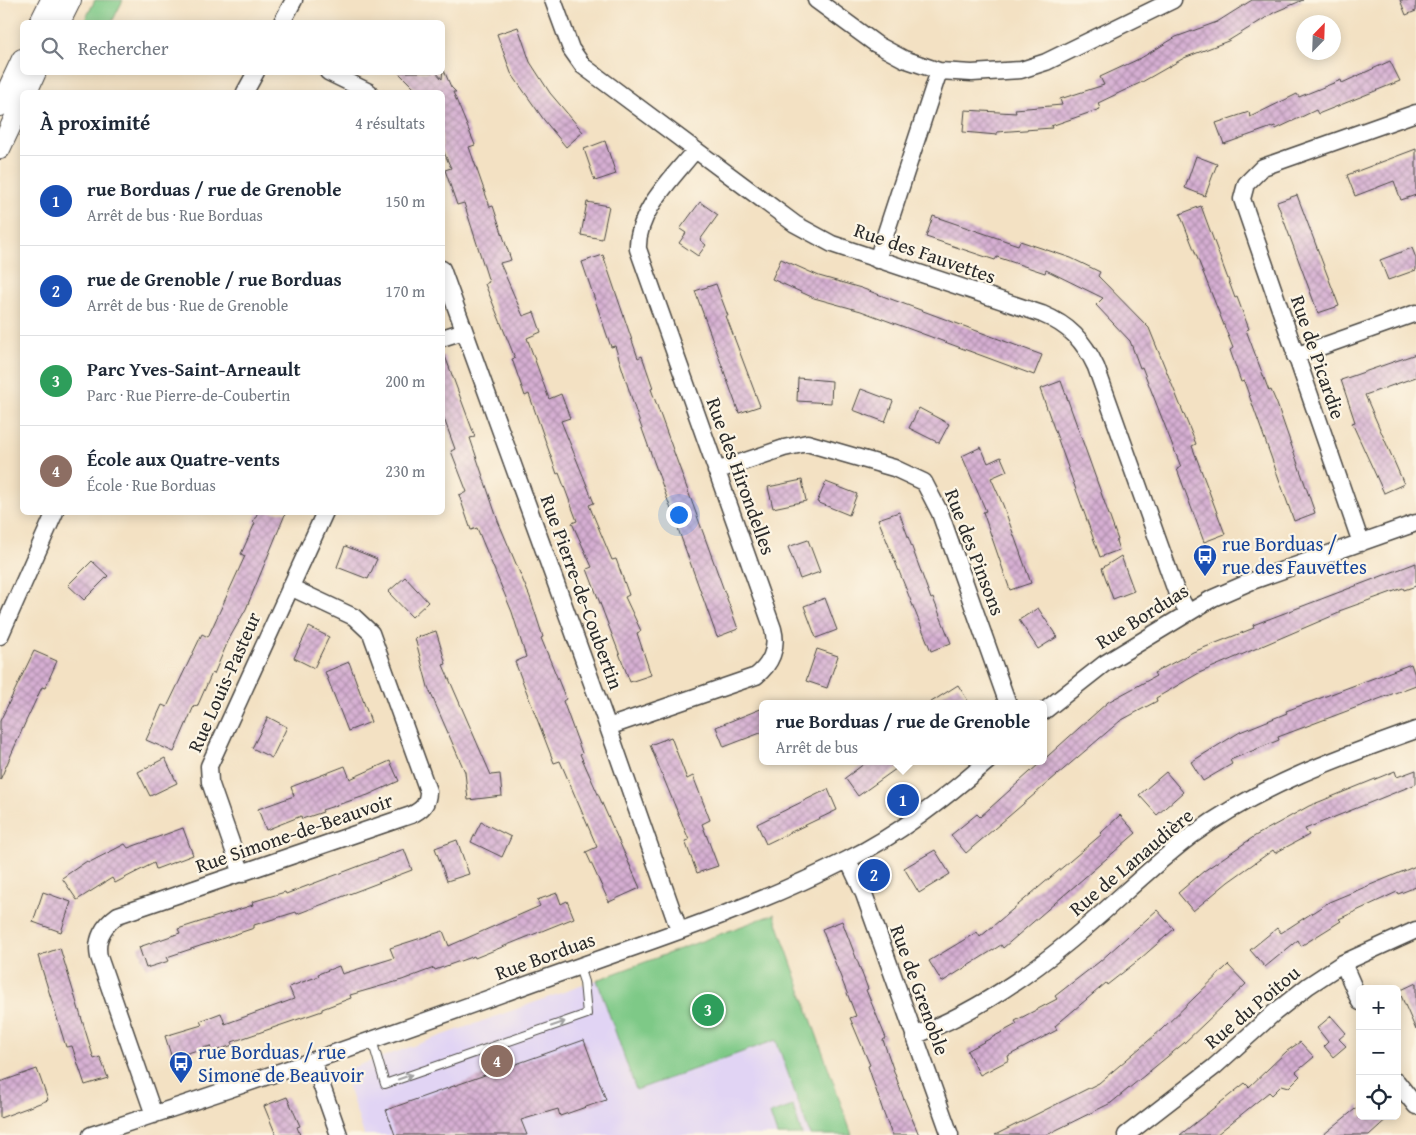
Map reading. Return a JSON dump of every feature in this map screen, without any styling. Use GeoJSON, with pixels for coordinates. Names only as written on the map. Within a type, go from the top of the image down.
{"type":"FeatureCollection","features":[{"type":"Feature","properties":{"kind":"street"},"geometry":{"type":"LineString","coordinates":[[41,20],[50,0]]}},
{"type":"Feature","properties":{"kind":"street"},"geometry":{"type":"LineString","coordinates":[[61,20],[71,0]]}},
{"type":"Feature","properties":{"kind":"street"},"geometry":{"type":"LineString","coordinates":[[283,20],[294,0]]}},
{"type":"Feature","properties":{"kind":"street","name":"Rue des Fauvettes"},"geometry":{"type":"LineString","coordinates":[[553,0],[571,49],[578,61],[695,150],[807,231],[832,244],[877,260],[1042,314],[1064,324],[1080,339],[1096,367],[1176,591],[1188,612]]}},
{"type":"Feature","properties":{"kind":"street"},"geometry":{"type":"LineString","coordinates":[[816,0],[882,48],[912,62],[939,71],[992,73],[1034,67],[1173,0]]}},
{"type":"Feature","properties":{"kind":"street"},"geometry":{"type":"LineString","coordinates":[[0,106],[20,63]]}},
{"type":"Feature","properties":{"kind":"street"},"geometry":{"type":"LineString","coordinates":[[877,260],[939,71]]}},
{"type":"Feature","properties":{"kind":"street"},"geometry":{"type":"LineString","coordinates":[[28,90],[35,75]]}},
{"type":"Feature","properties":{"kind":"street"},"geometry":{"type":"LineString","coordinates":[[246,90],[254,75]]}},
{"type":"Feature","properties":{"kind":"street"},"geometry":{"type":"LineString","coordinates":[[334,75],[365,90]]}},
{"type":"Feature","properties":{"kind":"street"},"geometry":{"type":"LineString","coordinates":[[0,149],[20,106]]}},
{"type":"Feature","properties":{"kind":"street","name":"Rue de Picardie"},"geometry":{"type":"LineString","coordinates":[[1361,543],[1242,203],[1246,184],[1263,167],[1416,113]]}},
{"type":"Feature","properties":{"kind":"street","name":"Rue des Hirondelles"},"geometry":{"type":"LineString","coordinates":[[608,727],[756,676],[771,659],[775,645],[773,629],[638,249],[638,241],[644,219],[695,150]]}},
{"type":"Feature","properties":{"kind":"street","name":"Rue Pierre-de-Coubertin"},"geometry":{"type":"LineString","coordinates":[[445,277],[608,727],[679,930]]}},
{"type":"Feature","properties":{"kind":"street"},"geometry":{"type":"LineString","coordinates":[[1295,356],[1416,313]]}},
{"type":"Feature","properties":{"kind":"street"},"geometry":{"type":"LineString","coordinates":[[445,337],[464,331]]}},
{"type":"Feature","properties":{"kind":"street","name":"Rue des Pinsons"},"geometry":{"type":"LineString","coordinates":[[716,471],[784,448],[807,443],[894,468],[924,482],[940,513],[1007,700]]}},
{"type":"Feature","properties":{"kind":"street"},"geometry":{"type":"LineString","coordinates":[[0,636],[54,515]]}},
{"type":"Feature","properties":{"kind":"street","name":"Rue Louis-Pasteur"},"geometry":{"type":"LineString","coordinates":[[242,874],[210,782],[210,766],[324,515]]}},
{"type":"Feature","properties":{"kind":"street","name":"Rue Borduas"},"geometry":{"type":"LineString","coordinates":[[1047,709],[1104,664],[1213,598],[1245,584],[1416,523]]}},
{"type":"Feature","properties":{"kind":"street","name":"Rue Simone-de-Beauvoir"},"geometry":{"type":"LineString","coordinates":[[154,1115],[99,957],[97,949],[100,935],[105,927],[118,915],[415,813],[424,807],[428,797],[372,634],[354,617],[290,587]]}},
{"type":"Feature","properties":{"kind":"street","name":"Rue de Lanaudière"},"geometry":{"type":"LineString","coordinates":[[914,1036],[944,1024],[974,1008],[1050,957],[1170,853],[1237,806],[1308,770],[1416,730]]}},
{"type":"Feature","properties":{"kind":"street","name":"Rue Borduas"},"geometry":{"type":"LineString","coordinates":[[91,1135],[313,1061],[774,894],[848,860],[906,824],[983,765]]}},
{"type":"Feature","properties":{"kind":"street","name":"Rue de Grenoble"},"geometry":{"type":"LineString","coordinates":[[848,860],[864,894],[950,1135]]}},
{"type":"Feature","properties":{"kind":"street","name":"Rue du Poitou"},"geometry":{"type":"LineString","coordinates":[[1126,1135],[1201,1078],[1291,999],[1343,963],[1416,930]]}},
{"type":"Feature","properties":{"kind":"street"},"geometry":{"type":"LineString","coordinates":[[1343,963],[1356,993]]}},
{"type":"Feature","properties":{"kind":"street"},"geometry":{"type":"LineString","coordinates":[[313,1061],[339,1135]]}},
{"type":"Feature","properties":{"kind":"street"},"geometry":{"type":"LineString","coordinates":[[1401,1087],[1416,1106]]}},
{"type":"Feature","properties":{"kind":"lane"},"geometry":{"type":"LineString","coordinates":[[372,1040],[385,1084],[588,1014],[584,982],[578,966]]}},
{"type":"Feature","properties":{"kind":"shaded area"},"geometry":{"type":"Polygon","coordinates":[[[597,980],[636,1090],[776,1040],[810,1135],[364,1135],[343,1071],[597,980]]]}},
{"type":"Feature","properties":{"kind":"green space"},"geometry":{"type":"Polygon","coordinates":[[[95,0],[123,0],[113,20],[85,20],[95,0]]]}},
{"type":"Feature","properties":{"kind":"green space"},"geometry":{"type":"Polygon","coordinates":[[[774,914],[852,1135],[810,1135],[776,1040],[636,1090],[597,980],[774,914]]]}},
{"type":"Feature","properties":{"kind":"green space"},"geometry":{"type":"Polygon","coordinates":[[[793,1106],[802,1135],[777,1135],[770,1114],[793,1106]]]}},
{"type":"Feature","properties":{"kind":"building"},"geometry":{"type":"Polygon","coordinates":[[[1252,0],[1303,0],[1275,12],[1228,41],[1184,58],[1142,82],[1098,103],[1100,109],[1051,126],[1052,128],[997,132],[997,135],[963,132],[965,110],[1016,113],[1015,109],[1062,105],[1060,99],[1104,85],[1100,77],[1141,58],[1176,37],[1217,22],[1252,0]]]}},
{"type":"Feature","properties":{"kind":"building"},"geometry":{"type":"Polygon","coordinates":[[[1400,0],[1416,0],[1416,11],[1406,15],[1400,0]]]}},
{"type":"Feature","properties":{"kind":"building"},"geometry":{"type":"Polygon","coordinates":[[[518,27],[530,62],[550,93],[583,132],[566,147],[544,120],[511,73],[497,34],[518,27]]]}},
{"type":"Feature","properties":{"kind":"building"},"geometry":{"type":"Polygon","coordinates":[[[1390,61],[1400,81],[1318,114],[1316,110],[1276,129],[1275,126],[1224,144],[1216,123],[1249,112],[1250,117],[1297,94],[1299,97],[1341,80],[1342,83],[1390,61]]]}},
{"type":"Feature","properties":{"kind":"building"},"geometry":{"type":"Polygon","coordinates":[[[445,73],[451,87],[456,92],[453,92],[475,145],[469,147],[490,207],[493,206],[511,260],[500,263],[523,316],[534,312],[541,332],[527,338],[549,399],[561,394],[570,418],[561,421],[594,503],[589,505],[612,560],[616,559],[629,595],[625,597],[641,631],[637,633],[651,675],[630,682],[587,569],[592,567],[572,523],[577,521],[559,473],[557,474],[529,394],[525,396],[512,359],[515,358],[485,284],[489,282],[464,203],[457,205],[445,170],[451,168],[445,155],[445,90],[416,90],[401,75],[439,75],[442,79],[445,73]]]}},
{"type":"Feature","properties":{"kind":"building"},"geometry":{"type":"Polygon","coordinates":[[[605,141],[616,174],[595,181],[584,149],[605,141]]]}},
{"type":"Feature","properties":{"kind":"building"},"geometry":{"type":"Polygon","coordinates":[[[1416,149],[1416,195],[1401,200],[1394,181],[1355,196],[1347,175],[1416,149]]]}},
{"type":"Feature","properties":{"kind":"building"},"geometry":{"type":"Polygon","coordinates":[[[1196,156],[1217,164],[1205,196],[1185,188],[1196,156]]]}},
{"type":"Feature","properties":{"kind":"building"},"geometry":{"type":"Polygon","coordinates":[[[1297,195],[1339,306],[1318,313],[1277,202],[1297,195]]]}},
{"type":"Feature","properties":{"kind":"building"},"geometry":{"type":"Polygon","coordinates":[[[587,202],[609,206],[602,239],[581,235],[587,202]]]}},
{"type":"Feature","properties":{"kind":"building"},"geometry":{"type":"Polygon","coordinates":[[[700,202],[718,215],[700,240],[706,245],[698,256],[679,243],[686,233],[680,229],[700,202]]]}},
{"type":"Feature","properties":{"kind":"building"},"geometry":{"type":"Polygon","coordinates":[[[1201,206],[1235,298],[1237,297],[1249,329],[1246,330],[1269,391],[1271,390],[1277,404],[1315,513],[1294,521],[1244,381],[1241,382],[1230,350],[1233,348],[1180,214],[1201,206]]]}},
{"type":"Feature","properties":{"kind":"building"},"geometry":{"type":"Polygon","coordinates":[[[933,216],[1018,245],[1020,241],[1071,258],[1100,272],[1098,276],[1149,328],[1196,444],[1192,446],[1225,534],[1204,542],[1177,469],[1181,467],[1142,367],[1140,368],[1130,341],[1096,305],[1103,298],[1046,270],[1045,273],[997,257],[995,260],[926,237],[933,216]]]}},
{"type":"Feature","properties":{"kind":"building"},"geometry":{"type":"Polygon","coordinates":[[[1412,248],[1416,258],[1416,270],[1388,280],[1380,260],[1412,248]]]}},
{"type":"Feature","properties":{"kind":"building"},"geometry":{"type":"Polygon","coordinates":[[[603,255],[638,358],[642,356],[653,388],[651,389],[738,629],[717,637],[636,412],[615,346],[611,347],[582,262],[603,255]]]}},
{"type":"Feature","properties":{"kind":"building"},"geometry":{"type":"Polygon","coordinates":[[[781,259],[819,276],[861,288],[1042,355],[1034,375],[861,311],[814,298],[772,279],[781,259]]]}},
{"type":"Feature","properties":{"kind":"building"},"geometry":{"type":"Polygon","coordinates":[[[716,284],[760,406],[739,413],[695,291],[716,284]]]}},
{"type":"Feature","properties":{"kind":"building"},"geometry":{"type":"Polygon","coordinates":[[[1416,354],[1416,377],[1365,395],[1404,484],[1384,493],[1352,423],[1355,422],[1341,380],[1416,354]]]}},
{"type":"Feature","properties":{"kind":"building"},"geometry":{"type":"Polygon","coordinates":[[[445,356],[475,437],[470,438],[498,521],[530,597],[543,637],[541,638],[566,699],[563,701],[582,753],[580,754],[640,888],[609,902],[586,852],[597,847],[560,761],[554,763],[515,662],[526,657],[512,612],[477,528],[471,530],[459,495],[467,492],[451,451],[455,449],[445,421],[445,356]]]}},
{"type":"Feature","properties":{"kind":"building"},"geometry":{"type":"Polygon","coordinates":[[[798,378],[832,381],[831,403],[797,401],[798,378]]]}},
{"type":"Feature","properties":{"kind":"building"},"geometry":{"type":"Polygon","coordinates":[[[1061,381],[1118,540],[1116,541],[1119,550],[1100,557],[1040,389],[1061,381]]]}},
{"type":"Feature","properties":{"kind":"building"},"geometry":{"type":"Polygon","coordinates":[[[861,389],[893,401],[885,422],[853,410],[861,389]]]}},
{"type":"Feature","properties":{"kind":"building"},"geometry":{"type":"Polygon","coordinates":[[[919,408],[949,424],[939,443],[909,428],[919,408]]]}},
{"type":"Feature","properties":{"kind":"building"},"geometry":{"type":"Polygon","coordinates":[[[981,447],[988,463],[1001,457],[1007,471],[991,478],[1003,505],[1031,583],[1010,590],[983,512],[986,511],[962,456],[981,447]]]}},
{"type":"Feature","properties":{"kind":"building"},"geometry":{"type":"Polygon","coordinates":[[[802,480],[806,501],[773,508],[768,487],[802,480]]]}},
{"type":"Feature","properties":{"kind":"building"},"geometry":{"type":"Polygon","coordinates":[[[826,482],[857,494],[849,515],[817,502],[826,482]]]}},
{"type":"Feature","properties":{"kind":"building"},"geometry":{"type":"Polygon","coordinates":[[[899,512],[931,599],[933,598],[951,643],[931,651],[878,519],[899,512]]]}},
{"type":"Feature","properties":{"kind":"building"},"geometry":{"type":"Polygon","coordinates":[[[256,515],[285,515],[246,609],[229,639],[214,674],[212,673],[197,707],[194,706],[174,752],[146,740],[162,705],[167,707],[202,634],[208,637],[245,556],[241,554],[255,523],[253,522],[256,515]]]}},
{"type":"Feature","properties":{"kind":"building"},"geometry":{"type":"Polygon","coordinates":[[[808,540],[820,572],[800,579],[788,547],[808,540]]]}},
{"type":"Feature","properties":{"kind":"building"},"geometry":{"type":"Polygon","coordinates":[[[345,546],[377,559],[368,579],[337,567],[345,546]]]}},
{"type":"Feature","properties":{"kind":"building"},"geometry":{"type":"Polygon","coordinates":[[[1121,556],[1134,591],[1113,599],[1102,568],[1121,556]]]}},
{"type":"Feature","properties":{"kind":"building"},"geometry":{"type":"Polygon","coordinates":[[[92,561],[108,576],[84,600],[68,585],[92,561]]]}},
{"type":"Feature","properties":{"kind":"building"},"geometry":{"type":"Polygon","coordinates":[[[1416,563],[1416,586],[1404,590],[1403,588],[1339,611],[1339,613],[1199,673],[1156,698],[1157,701],[1120,721],[966,853],[951,835],[977,814],[980,817],[1038,765],[1047,765],[1047,757],[1108,702],[1156,676],[1154,673],[1193,652],[1254,628],[1253,625],[1416,563]]]}},
{"type":"Feature","properties":{"kind":"building"},"geometry":{"type":"Polygon","coordinates":[[[405,577],[428,602],[412,617],[388,592],[405,577]]]}},
{"type":"Feature","properties":{"kind":"building"},"geometry":{"type":"Polygon","coordinates":[[[825,598],[837,630],[816,638],[804,606],[825,598]]]}},
{"type":"Feature","properties":{"kind":"building"},"geometry":{"type":"Polygon","coordinates":[[[1038,608],[1057,637],[1038,649],[1019,620],[1038,608]]]}},
{"type":"Feature","properties":{"kind":"building"},"geometry":{"type":"Polygon","coordinates":[[[309,627],[329,637],[314,668],[294,658],[309,627]]]}},
{"type":"Feature","properties":{"kind":"building"},"geometry":{"type":"Polygon","coordinates":[[[436,631],[446,664],[443,665],[491,775],[500,774],[502,796],[468,800],[465,772],[428,687],[415,638],[436,631]]]}},
{"type":"Feature","properties":{"kind":"building"},"geometry":{"type":"Polygon","coordinates":[[[817,649],[838,656],[827,688],[806,681],[817,649]]]}},
{"type":"Feature","properties":{"kind":"building"},"geometry":{"type":"Polygon","coordinates":[[[34,651],[57,661],[45,688],[42,687],[0,780],[0,721],[34,651]]]}},
{"type":"Feature","properties":{"kind":"building"},"geometry":{"type":"Polygon","coordinates":[[[349,662],[371,722],[348,731],[325,672],[349,662]]]}},
{"type":"Feature","properties":{"kind":"building"},"geometry":{"type":"Polygon","coordinates":[[[1411,664],[1416,678],[1416,685],[1278,737],[1279,740],[1230,760],[1232,764],[1203,781],[1191,762],[1240,732],[1287,713],[1286,711],[1411,664]]]}},
{"type":"Feature","properties":{"kind":"building"},"geometry":{"type":"Polygon","coordinates":[[[958,685],[967,700],[934,700],[958,685]]]}},
{"type":"Feature","properties":{"kind":"building"},"geometry":{"type":"Polygon","coordinates":[[[759,710],[759,734],[724,747],[716,727],[759,710]]]}},
{"type":"Feature","properties":{"kind":"building"},"geometry":{"type":"Polygon","coordinates":[[[268,717],[287,727],[272,758],[252,748],[268,717]]]}},
{"type":"Feature","properties":{"kind":"building"},"geometry":{"type":"Polygon","coordinates":[[[671,737],[687,779],[693,776],[710,820],[702,824],[718,866],[697,873],[685,841],[689,840],[650,745],[671,737]]]}},
{"type":"Feature","properties":{"kind":"building"},"geometry":{"type":"Polygon","coordinates":[[[165,758],[177,783],[150,796],[138,772],[165,758]]]}},
{"type":"Feature","properties":{"kind":"building"},"geometry":{"type":"Polygon","coordinates":[[[390,761],[399,781],[368,795],[322,810],[323,812],[302,819],[301,816],[266,830],[258,809],[294,796],[291,787],[345,766],[350,779],[390,761]]]}},
{"type":"Feature","properties":{"kind":"building"},"geometry":{"type":"Polygon","coordinates":[[[863,765],[901,765],[858,796],[845,778],[863,765]]]}},
{"type":"Feature","properties":{"kind":"building"},"geometry":{"type":"Polygon","coordinates":[[[1416,770],[1416,784],[1305,829],[1309,835],[1275,853],[1273,850],[1228,882],[1193,911],[1178,893],[1204,871],[1255,836],[1309,806],[1395,771],[1397,777],[1416,770]]]}},
{"type":"Feature","properties":{"kind":"building"},"geometry":{"type":"Polygon","coordinates":[[[1166,772],[1183,792],[1157,815],[1139,795],[1166,772]]]}},
{"type":"Feature","properties":{"kind":"building"},"geometry":{"type":"Polygon","coordinates":[[[828,789],[837,810],[766,844],[757,824],[828,789]]]}},
{"type":"Feature","properties":{"kind":"building"},"geometry":{"type":"Polygon","coordinates":[[[1120,815],[1136,833],[1003,948],[1001,945],[942,982],[929,961],[977,932],[980,937],[1102,834],[1120,815]]]}},
{"type":"Feature","properties":{"kind":"building"},"geometry":{"type":"Polygon","coordinates":[[[481,822],[511,837],[502,857],[471,842],[481,822]]]}},
{"type":"Feature","properties":{"kind":"building"},"geometry":{"type":"Polygon","coordinates":[[[183,828],[193,855],[156,869],[154,863],[115,883],[112,878],[77,900],[62,878],[87,861],[88,863],[125,844],[128,848],[183,828]]]}},
{"type":"Feature","properties":{"kind":"building"},"geometry":{"type":"Polygon","coordinates":[[[457,840],[469,874],[447,881],[435,848],[457,840]]]}},
{"type":"Feature","properties":{"kind":"building"},"geometry":{"type":"Polygon","coordinates":[[[404,849],[412,870],[297,914],[296,912],[254,925],[254,928],[167,957],[169,961],[146,968],[139,947],[180,933],[178,929],[253,905],[252,902],[285,892],[286,894],[404,849]]]}},
{"type":"Feature","properties":{"kind":"building"},"geometry":{"type":"Polygon","coordinates":[[[935,850],[950,874],[919,893],[904,868],[935,850]]]}},
{"type":"Feature","properties":{"kind":"building"},"geometry":{"type":"Polygon","coordinates":[[[1416,866],[1416,887],[1398,894],[1397,892],[1339,919],[1341,921],[1301,946],[1298,940],[1265,967],[1250,950],[1277,928],[1281,933],[1329,902],[1416,866]]]}},
{"type":"Feature","properties":{"kind":"building"},"geometry":{"type":"Polygon","coordinates":[[[43,892],[71,902],[61,932],[33,922],[43,892]]]}},
{"type":"Feature","properties":{"kind":"building"},"geometry":{"type":"Polygon","coordinates":[[[557,893],[561,904],[567,901],[574,918],[475,958],[474,956],[435,970],[434,968],[402,980],[350,995],[351,998],[322,1009],[322,1011],[232,1042],[233,1045],[212,1052],[210,1046],[172,1058],[165,1036],[202,1025],[200,1021],[221,1013],[225,1024],[294,999],[289,987],[339,966],[342,974],[394,958],[390,948],[443,931],[449,946],[540,906],[537,900],[557,893]]]}},
{"type":"Feature","properties":{"kind":"building"},"geometry":{"type":"Polygon","coordinates":[[[1157,910],[1174,929],[1140,959],[1107,985],[1106,983],[1055,1026],[1057,1030],[1008,1056],[1009,1060],[980,1075],[967,1051],[1017,1024],[1015,1021],[1057,999],[1055,996],[1099,962],[1157,910]]]}},
{"type":"Feature","properties":{"kind":"building"},"geometry":{"type":"Polygon","coordinates":[[[842,921],[868,989],[866,990],[886,1038],[883,1040],[903,1097],[919,1135],[892,1135],[884,1114],[868,1066],[870,1065],[850,1018],[856,1016],[822,929],[842,921]]]}},
{"type":"Feature","properties":{"kind":"building"},"geometry":{"type":"Polygon","coordinates":[[[60,948],[94,1059],[100,1057],[108,1078],[85,1085],[72,1046],[66,1047],[38,956],[60,948]]]}},
{"type":"Feature","properties":{"kind":"building"},"geometry":{"type":"Polygon","coordinates":[[[1228,965],[1246,984],[1184,1043],[1111,1103],[1046,1135],[995,1135],[1099,1083],[1161,1030],[1228,965]]]}},
{"type":"Feature","properties":{"kind":"building"},"geometry":{"type":"Polygon","coordinates":[[[1416,983],[1416,1030],[1401,996],[1401,990],[1416,983]]]}},
{"type":"Feature","properties":{"kind":"building"},"geometry":{"type":"Polygon","coordinates":[[[1331,1016],[1346,1033],[1339,1039],[1346,1046],[1333,1057],[1324,1046],[1328,1042],[1317,1028],[1331,1016]]]}},
{"type":"Feature","properties":{"kind":"building"},"geometry":{"type":"Polygon","coordinates":[[[584,1040],[606,1100],[560,1116],[558,1109],[521,1120],[527,1135],[395,1135],[386,1110],[584,1040]]]}},
{"type":"Feature","properties":{"kind":"building"},"geometry":{"type":"Polygon","coordinates":[[[1300,1042],[1314,1057],[1296,1072],[1300,1076],[1289,1087],[1282,1085],[1272,1095],[1269,1092],[1216,1135],[1180,1135],[1245,1083],[1249,1087],[1287,1051],[1300,1042]]]}},
{"type":"Feature","properties":{"kind":"building"},"geometry":{"type":"Polygon","coordinates":[[[37,1069],[48,1100],[0,1118],[0,1082],[37,1069]]]}},
{"type":"Feature","properties":{"kind":"building"},"geometry":{"type":"Polygon","coordinates":[[[287,1097],[300,1126],[297,1127],[300,1135],[276,1135],[264,1106],[287,1097]]]}},
{"type":"Feature","properties":{"kind":"building"},"geometry":{"type":"Polygon","coordinates":[[[1356,1108],[1356,1120],[1386,1120],[1369,1135],[1323,1135],[1356,1108]]]}},
{"type":"Feature","properties":{"kind":"place","name":"rue Borduas / rue des Fauvettes"},"geometry":{"type":"Point","coordinates":[1205,577]}},
{"type":"Feature","properties":{"kind":"place","name":"rue Borduas / rue de Grenoble"},"geometry":{"type":"Point","coordinates":[903,800]}},
{"type":"Feature","properties":{"kind":"place","name":"rue de Grenoble / rue Borduas"},"geometry":{"type":"Point","coordinates":[874,875]}},
{"type":"Feature","properties":{"kind":"place","name":"Parc Yves-Saint-Arneault"},"geometry":{"type":"Point","coordinates":[708,1010]}},
{"type":"Feature","properties":{"kind":"place","name":"École aux Quatre-vents"},"geometry":{"type":"Point","coordinates":[497,1061]}},
{"type":"Feature","properties":{"kind":"place","name":"rue Borduas / rue Simone de Beauvoir"},"geometry":{"type":"Point","coordinates":[181,1084]}}]}
